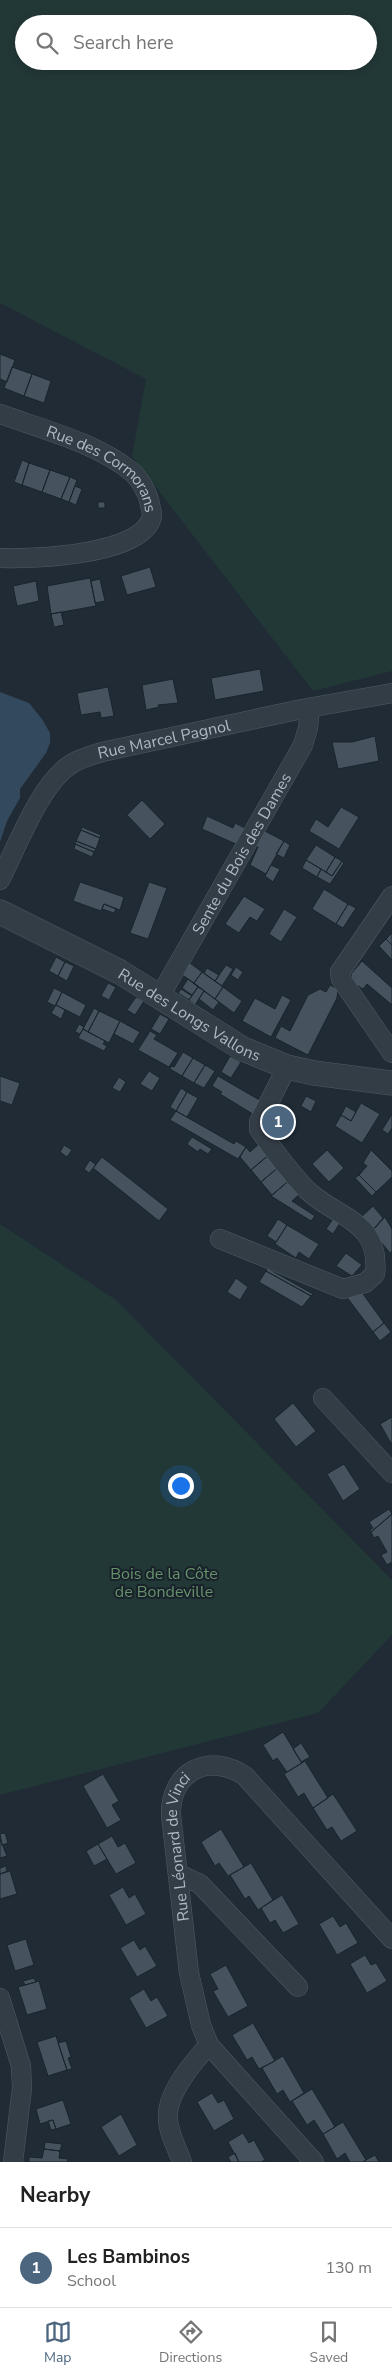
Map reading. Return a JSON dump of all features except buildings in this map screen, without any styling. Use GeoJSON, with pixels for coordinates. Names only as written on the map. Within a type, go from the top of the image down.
{"type":"FeatureCollection","features":[{"type":"Feature","properties":{"kind":"street","name":"Rue des Cormorans"},"geometry":{"type":"LineString","coordinates":[[0,414],[106,453],[134,474],[150,498],[152,516],[146,526],[133,538],[108,547],[64,556],[0,558]]}},
{"type":"Feature","properties":{"kind":"street","name":"Rue Marcel Pagnol"},"geometry":{"type":"LineString","coordinates":[[0,880],[43,795],[53,780],[73,763],[102,752],[310,708],[392,693]]}},
{"type":"Feature","properties":{"kind":"street","name":"Sente du Bois des Dames"},"geometry":{"type":"LineString","coordinates":[[160,996],[303,745],[308,728],[310,708]]}},
{"type":"Feature","properties":{"kind":"street"},"geometry":{"type":"LineString","coordinates":[[392,896],[345,962],[340,972],[340,979],[392,1053]]}},
{"type":"Feature","properties":{"kind":"street","name":"Rue des Longs Vallons"},"geometry":{"type":"LineString","coordinates":[[0,912],[81,952],[160,996],[243,1049],[287,1067],[314,1073],[392,1083]]}},
{"type":"Feature","properties":{"kind":"street"},"geometry":{"type":"LineString","coordinates":[[220,1239],[343,1289],[365,1283],[375,1274],[376,1264],[373,1248],[364,1232],[350,1218],[308,1191],[259,1129],[259,1122],[287,1067]]}},
{"type":"Feature","properties":{"kind":"street"},"geometry":{"type":"LineString","coordinates":[[323,1398],[392,1473]]}},
{"type":"Feature","properties":{"kind":"street","name":"Rue Léonard de Vinci"},"geometry":{"type":"LineString","coordinates":[[314,2162],[209,2045],[201,2025],[189,1973],[171,1815],[173,1793],[186,1774],[196,1769],[217,1765],[230,1767],[245,1776],[392,1939]]}},
{"type":"Feature","properties":{"kind":"street"},"geometry":{"type":"LineString","coordinates":[[179,1874],[200,1884],[298,1987]]}},
{"type":"Feature","properties":{"kind":"street"},"geometry":{"type":"LineString","coordinates":[[0,1998],[20,2066],[22,2088],[13,2162]]}},
{"type":"Feature","properties":{"kind":"street"},"geometry":{"type":"LineString","coordinates":[[182,2162],[168,2120],[169,2103],[187,2072],[209,2045]]}},
{"type":"Feature","properties":{"kind":"green space"},"geometry":{"type":"Polygon","coordinates":[[[0,0],[392,0],[392,671],[313,691],[132,456],[146,379],[0,303],[0,0]]]}},
{"type":"Feature","properties":{"kind":"green space","name":"Bois de la Côte de Bondeville"},"geometry":{"type":"Polygon","coordinates":[[[0,1224],[116,1300],[392,1580],[392,1635],[318,1713],[0,1795],[0,1224]]]}},
{"type":"Feature","properties":{"kind":"water"},"geometry":{"type":"Polygon","coordinates":[[[0,692],[29,703],[50,733],[50,743],[46,753],[20,789],[20,798],[7,821],[0,842],[0,692]]]}},
{"type":"Feature","properties":{"kind":"place","name":"Les Bambinos"},"geometry":{"type":"Point","coordinates":[278,1122]}}]}
